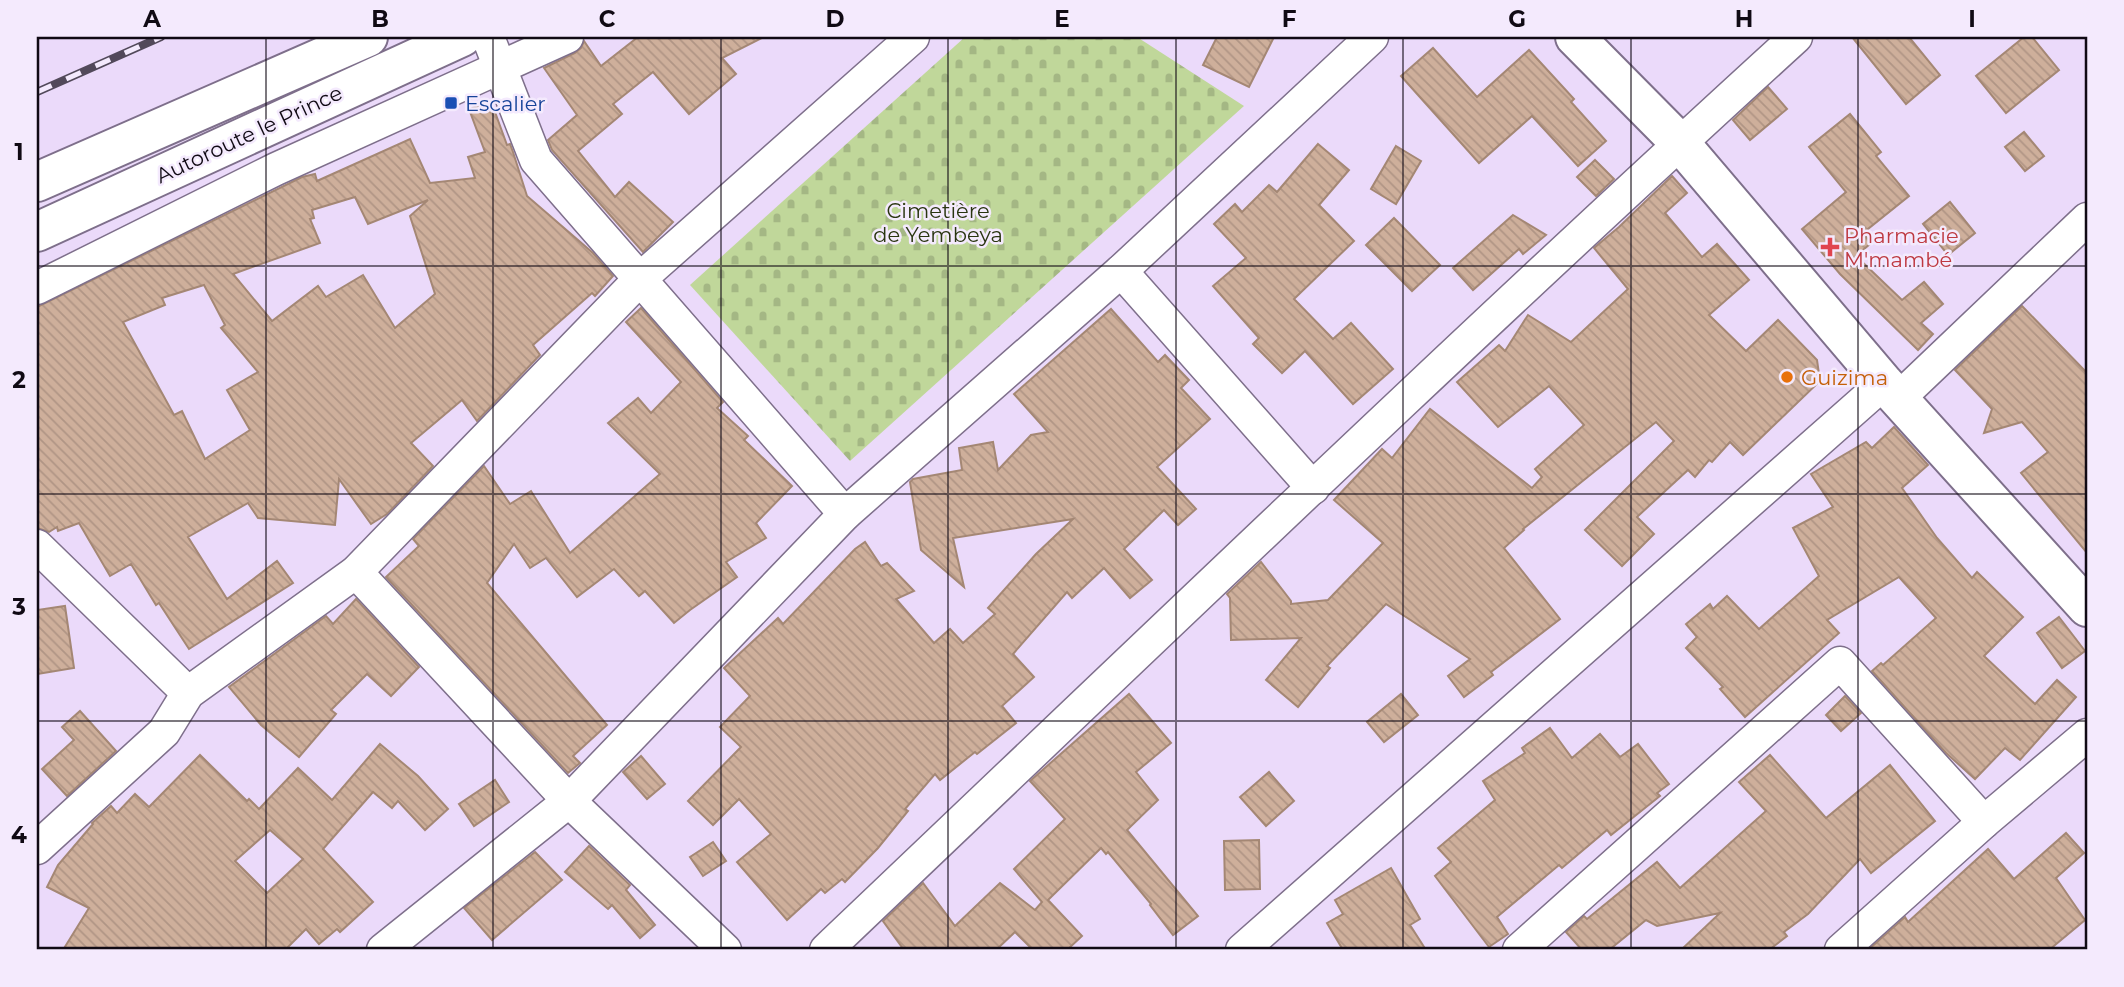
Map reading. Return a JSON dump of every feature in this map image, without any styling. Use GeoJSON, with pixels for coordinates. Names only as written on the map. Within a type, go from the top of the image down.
{"type":"FeatureCollection","features":[{"type":"Feature","properties":{"kind":"main road","name":"Autoroute le Prince"},"geometry":{"type":"LineString","coordinates":[[37,182],[368,37]]}},
{"type":"Feature","properties":{"kind":"main road","name":"Autoroute le Prince"},"geometry":{"type":"LineString","coordinates":[[37,232],[462,37]]}},
{"type":"Feature","properties":{"kind":"main road"},"geometry":{"type":"LineString","coordinates":[[1575,37],[1680,143],[1891,391],[2087,607]]}},
{"type":"Feature","properties":{"kind":"street"},"geometry":{"type":"LineString","coordinates":[[488,37],[536,160],[845,514]]}},
{"type":"Feature","properties":{"kind":"street"},"geometry":{"type":"LineString","coordinates":[[37,288],[276,169],[567,37]]}},
{"type":"Feature","properties":{"kind":"street"},"geometry":{"type":"LineString","coordinates":[[37,848],[164,732],[188,693],[356,572],[641,278],[913,37]]}},
{"type":"Feature","properties":{"kind":"street"},"geometry":{"type":"LineString","coordinates":[[383,950],[569,800],[845,514],[1121,271],[1372,37]]}},
{"type":"Feature","properties":{"kind":"street"},"geometry":{"type":"LineString","coordinates":[[826,950],[1312,488],[1796,37]]}},
{"type":"Feature","properties":{"kind":"street"},"geometry":{"type":"LineString","coordinates":[[1242,950],[2087,219]]}},
{"type":"Feature","properties":{"kind":"street"},"geometry":{"type":"LineString","coordinates":[[1121,271],[1312,488]]}},
{"type":"Feature","properties":{"kind":"street"},"geometry":{"type":"LineString","coordinates":[[37,546],[188,693]]}},
{"type":"Feature","properties":{"kind":"street"},"geometry":{"type":"LineString","coordinates":[[356,572],[569,800],[725,950]]}},
{"type":"Feature","properties":{"kind":"street"},"geometry":{"type":"LineString","coordinates":[[1519,950],[1840,663],[1984,822]]}},
{"type":"Feature","properties":{"kind":"street"},"geometry":{"type":"LineString","coordinates":[[1841,950],[2087,734]]}},
{"type":"Feature","properties":{"kind":"green space","name":"Cimetière de Yembeya"},"geometry":{"type":"Polygon","coordinates":[[[965,37],[1137,37],[1244,106],[850,461],[690,285],[965,37]]]}},
{"type":"Feature","properties":{"kind":"building"},"geometry":{"type":"Polygon","coordinates":[[[638,37],[764,37],[722,58],[736,74],[689,114],[653,72],[613,104],[622,114],[578,151],[615,197],[629,182],[673,222],[643,252],[552,150],[548,140],[577,115],[544,68],[575,53],[584,41],[601,66],[638,37]]]}},
{"type":"Feature","properties":{"kind":"building"},"geometry":{"type":"Polygon","coordinates":[[[1217,37],[1274,37],[1249,87],[1203,65],[1217,37]]]}},
{"type":"Feature","properties":{"kind":"building"},"geometry":{"type":"Polygon","coordinates":[[[1852,37],[1909,37],[1940,75],[1906,104],[1852,37]]]}},
{"type":"Feature","properties":{"kind":"building"},"geometry":{"type":"Polygon","coordinates":[[[2024,37],[2032,37],[2059,70],[2006,113],[1976,76],[2024,37]]]}},
{"type":"Feature","properties":{"kind":"building"},"geometry":{"type":"Polygon","coordinates":[[[1433,48],[1477,97],[1529,50],[1574,99],[1571,102],[1606,141],[1578,166],[1532,116],[1479,163],[1401,76],[1433,48]]]}},
{"type":"Feature","properties":{"kind":"building"},"geometry":{"type":"Polygon","coordinates":[[[1768,87],[1787,109],[1750,140],[1733,120],[1768,87]]]}},
{"type":"Feature","properties":{"kind":"building"},"geometry":{"type":"Polygon","coordinates":[[[491,101],[507,145],[510,144],[527,196],[593,253],[613,276],[595,296],[592,293],[533,345],[540,355],[477,421],[462,400],[411,443],[433,466],[387,514],[371,524],[339,479],[335,525],[258,518],[248,503],[188,537],[227,599],[277,561],[293,583],[189,649],[159,603],[156,605],[131,564],[110,576],[79,523],[58,531],[57,527],[49,532],[37,528],[37,307],[302,177],[315,174],[317,181],[410,139],[430,183],[475,178],[468,157],[485,152],[469,109],[491,101]],[[355,197],[312,210],[314,218],[310,219],[320,243],[233,274],[272,321],[318,286],[326,297],[363,275],[395,328],[435,294],[410,216],[428,200],[368,224],[355,197]],[[204,285],[162,298],[165,305],[123,322],[174,415],[182,411],[205,459],[250,430],[227,390],[258,372],[221,328],[225,325],[204,285]]]}},
{"type":"Feature","properties":{"kind":"building"},"geometry":{"type":"Polygon","coordinates":[[[1850,114],[1881,152],[1876,156],[1909,196],[1863,233],[1871,243],[1856,256],[1902,300],[1924,282],[1943,304],[1921,323],[1933,334],[1918,350],[1840,274],[1802,229],[1846,192],[1809,147],[1850,114]]]}},
{"type":"Feature","properties":{"kind":"building"},"geometry":{"type":"Polygon","coordinates":[[[2024,132],[2044,156],[2025,171],[2005,147],[2024,132]]]}},
{"type":"Feature","properties":{"kind":"building"},"geometry":{"type":"Polygon","coordinates":[[[1318,144],[1349,170],[1319,205],[1354,241],[1294,299],[1333,339],[1351,323],[1393,369],[1353,404],[1305,351],[1282,373],[1253,344],[1259,338],[1213,286],[1246,258],[1214,224],[1235,204],[1242,212],[1269,185],[1277,192],[1318,144]]]}},
{"type":"Feature","properties":{"kind":"building"},"geometry":{"type":"Polygon","coordinates":[[[1396,146],[1421,161],[1396,204],[1371,189],[1396,146]]]}},
{"type":"Feature","properties":{"kind":"building"},"geometry":{"type":"Polygon","coordinates":[[[1595,160],[1614,179],[1596,196],[1577,177],[1595,160]]]}},
{"type":"Feature","properties":{"kind":"building"},"geometry":{"type":"Polygon","coordinates":[[[1672,176],[1687,193],[1665,213],[1702,257],[1717,244],[1749,280],[1709,315],[1746,351],[1778,320],[1817,360],[1820,381],[1743,455],[1730,442],[1712,462],[1709,460],[1695,477],[1688,470],[1637,517],[1654,534],[1622,566],[1585,530],[1674,441],[1656,422],[1523,529],[1504,548],[1560,619],[1491,672],[1493,675],[1464,697],[1448,676],[1470,659],[1386,604],[1327,666],[1330,668],[1298,707],[1266,680],[1301,638],[1231,640],[1230,598],[1227,594],[1261,562],[1291,604],[1328,600],[1383,543],[1334,500],[1382,449],[1392,458],[1430,409],[1532,488],[1542,477],[1535,469],[1584,425],[1549,386],[1498,427],[1457,382],[1499,345],[1505,351],[1528,315],[1571,342],[1628,289],[1594,248],[1672,176]]]}},
{"type":"Feature","properties":{"kind":"building"},"geometry":{"type":"Polygon","coordinates":[[[1950,202],[1975,233],[1948,255],[1923,224],[1950,202]]]}},
{"type":"Feature","properties":{"kind":"building"},"geometry":{"type":"Polygon","coordinates":[[[1513,215],[1546,235],[1523,254],[1519,249],[1473,290],[1453,268],[1513,215]]]}},
{"type":"Feature","properties":{"kind":"building"},"geometry":{"type":"Polygon","coordinates":[[[1394,218],[1440,265],[1412,291],[1366,245],[1394,218]]]}},
{"type":"Feature","properties":{"kind":"building"},"geometry":{"type":"Polygon","coordinates":[[[2022,306],[2087,373],[2087,553],[2021,473],[2048,452],[2022,422],[1984,433],[1992,409],[1955,370],[2022,306]]]}},
{"type":"Feature","properties":{"kind":"building"},"geometry":{"type":"Polygon","coordinates":[[[641,308],[723,402],[717,408],[748,436],[744,440],[792,486],[756,523],[766,538],[726,562],[737,577],[674,623],[645,591],[639,596],[614,569],[577,597],[546,558],[530,568],[514,544],[487,583],[607,725],[573,756],[580,763],[568,773],[386,577],[419,546],[413,539],[484,466],[510,504],[531,491],[570,553],[660,474],[608,423],[638,398],[651,413],[681,382],[626,322],[641,308]]]}},
{"type":"Feature","properties":{"kind":"building"},"geometry":{"type":"Polygon","coordinates":[[[1111,309],[1158,362],[1165,355],[1189,380],[1181,388],[1210,419],[1157,467],[1196,509],[1178,525],[1164,510],[1124,549],[1152,580],[1130,598],[1104,568],[1072,598],[1067,592],[1013,654],[1034,677],[1002,706],[1016,723],[940,780],[935,774],[905,809],[908,811],[878,848],[845,882],[842,879],[825,893],[821,889],[787,920],[737,862],[771,834],[739,799],[713,825],[688,801],[741,747],[720,727],[750,696],[724,668],[778,618],[783,624],[855,549],[865,542],[881,566],[887,563],[914,591],[896,599],[934,643],[950,629],[963,643],[995,614],[988,608],[1036,554],[1073,519],[953,538],[964,587],[921,550],[910,482],[913,479],[962,470],[959,448],[993,442],[998,470],[1031,435],[1048,432],[1014,394],[1111,309]]]}},
{"type":"Feature","properties":{"kind":"building"},"geometry":{"type":"Polygon","coordinates":[[[1894,427],[1928,465],[1902,488],[1937,538],[1972,578],[1977,572],[2023,617],[1984,656],[2035,704],[2057,680],[2076,697],[2020,760],[2005,748],[1975,779],[1946,753],[1872,671],[1881,663],[1883,665],[1936,618],[1899,577],[1827,620],[1839,633],[1745,717],[1720,689],[1723,687],[1686,648],[1697,637],[1686,624],[1710,604],[1713,609],[1727,596],[1759,629],[1819,576],[1793,528],[1833,507],[1811,474],[1866,442],[1872,448],[1894,427]]]}},
{"type":"Feature","properties":{"kind":"building"},"geometry":{"type":"Polygon","coordinates":[[[356,599],[419,667],[391,696],[367,674],[331,710],[336,714],[299,757],[261,725],[229,687],[326,616],[333,624],[356,599]]]}},
{"type":"Feature","properties":{"kind":"building"},"geometry":{"type":"Polygon","coordinates":[[[65,606],[74,668],[37,674],[37,610],[65,606]]]}},
{"type":"Feature","properties":{"kind":"building"},"geometry":{"type":"Polygon","coordinates":[[[2059,617],[2085,651],[2062,668],[2037,633],[2059,617]]]}},
{"type":"Feature","properties":{"kind":"building"},"geometry":{"type":"Polygon","coordinates":[[[1129,694],[1171,743],[1136,772],[1158,800],[1127,830],[1198,916],[1173,935],[1108,852],[1106,854],[1101,848],[1048,900],[1082,936],[1067,950],[1033,950],[1015,932],[996,950],[904,950],[883,921],[923,883],[955,926],[1000,883],[1035,910],[1042,902],[1014,869],[1065,819],[1030,781],[1129,694]]]}},
{"type":"Feature","properties":{"kind":"building"},"geometry":{"type":"Polygon","coordinates":[[[1401,694],[1418,715],[1384,742],[1367,722],[1401,694]]]}},
{"type":"Feature","properties":{"kind":"building"},"geometry":{"type":"Polygon","coordinates":[[[1845,696],[1861,713],[1841,731],[1826,715],[1845,696]]]}},
{"type":"Feature","properties":{"kind":"building"},"geometry":{"type":"Polygon","coordinates":[[[80,711],[116,751],[67,796],[42,769],[74,740],[62,727],[80,711]]]}},
{"type":"Feature","properties":{"kind":"building"},"geometry":{"type":"Polygon","coordinates":[[[1550,728],[1572,758],[1600,734],[1620,757],[1638,744],[1669,784],[1657,793],[1660,796],[1611,835],[1607,830],[1562,868],[1559,865],[1497,917],[1508,934],[1489,947],[1435,876],[1451,862],[1438,848],[1495,800],[1483,781],[1525,753],[1522,748],[1550,728]]]}},
{"type":"Feature","properties":{"kind":"building"},"geometry":{"type":"Polygon","coordinates":[[[380,744],[418,776],[448,809],[425,830],[398,801],[392,808],[373,792],[323,849],[373,902],[340,932],[337,929],[319,944],[306,929],[285,950],[63,950],[89,908],[47,887],[58,865],[92,823],[111,806],[117,813],[135,794],[149,807],[200,755],[247,801],[249,799],[259,809],[298,768],[332,800],[380,744]],[[270,830],[235,861],[267,893],[303,859],[270,830]]]}},
{"type":"Feature","properties":{"kind":"building"},"geometry":{"type":"Polygon","coordinates":[[[1770,755],[1826,818],[1890,765],[1935,821],[1871,873],[1860,859],[1808,914],[1784,932],[1787,936],[1769,950],[1681,950],[1720,913],[1657,926],[1646,920],[1609,950],[1582,950],[1566,932],[1584,916],[1587,919],[1657,862],[1680,888],[1766,811],[1739,782],[1770,755]]]}},
{"type":"Feature","properties":{"kind":"building"},"geometry":{"type":"Polygon","coordinates":[[[641,756],[665,784],[647,799],[623,772],[641,756]]]}},
{"type":"Feature","properties":{"kind":"building"},"geometry":{"type":"Polygon","coordinates":[[[1269,772],[1294,801],[1266,826],[1240,797],[1269,772]]]}},
{"type":"Feature","properties":{"kind":"building"},"geometry":{"type":"Polygon","coordinates":[[[495,780],[509,802],[474,826],[459,804],[495,780]]]}},
{"type":"Feature","properties":{"kind":"building"},"geometry":{"type":"Polygon","coordinates":[[[2066,833],[2084,853],[2056,878],[2085,920],[2049,950],[1868,950],[1905,917],[1908,922],[1988,849],[2014,879],[2066,833]]]}},
{"type":"Feature","properties":{"kind":"building"},"geometry":{"type":"Polygon","coordinates":[[[1259,840],[1260,889],[1225,890],[1224,841],[1259,840]]]}},
{"type":"Feature","properties":{"kind":"building"},"geometry":{"type":"Polygon","coordinates":[[[713,842],[726,861],[703,876],[690,857],[713,842]]]}},
{"type":"Feature","properties":{"kind":"building"},"geometry":{"type":"Polygon","coordinates":[[[589,846],[630,885],[626,890],[655,925],[640,938],[612,905],[608,909],[565,872],[589,846]]]}},
{"type":"Feature","properties":{"kind":"building"},"geometry":{"type":"Polygon","coordinates":[[[535,852],[562,880],[492,940],[464,908],[535,852]]]}},
{"type":"Feature","properties":{"kind":"building"},"geometry":{"type":"Polygon","coordinates":[[[1391,868],[1420,919],[1410,925],[1426,950],[1343,950],[1327,923],[1343,914],[1335,900],[1391,868]]]}},
{"type":"Feature","properties":{"kind":"railway"},"geometry":{"type":"LineString","coordinates":[[37,92],[161,37]]}},
{"type":"Feature","properties":{"kind":"place","name":"Escalier"},"geometry":{"type":"Point","coordinates":[451,103]}},
{"type":"Feature","properties":{"kind":"place","name":"Pharmacie M'mambé"},"geometry":{"type":"Point","coordinates":[1830,247]}},
{"type":"Feature","properties":{"kind":"place","name":"Guizima"},"geometry":{"type":"Point","coordinates":[1787,377]}}]}
